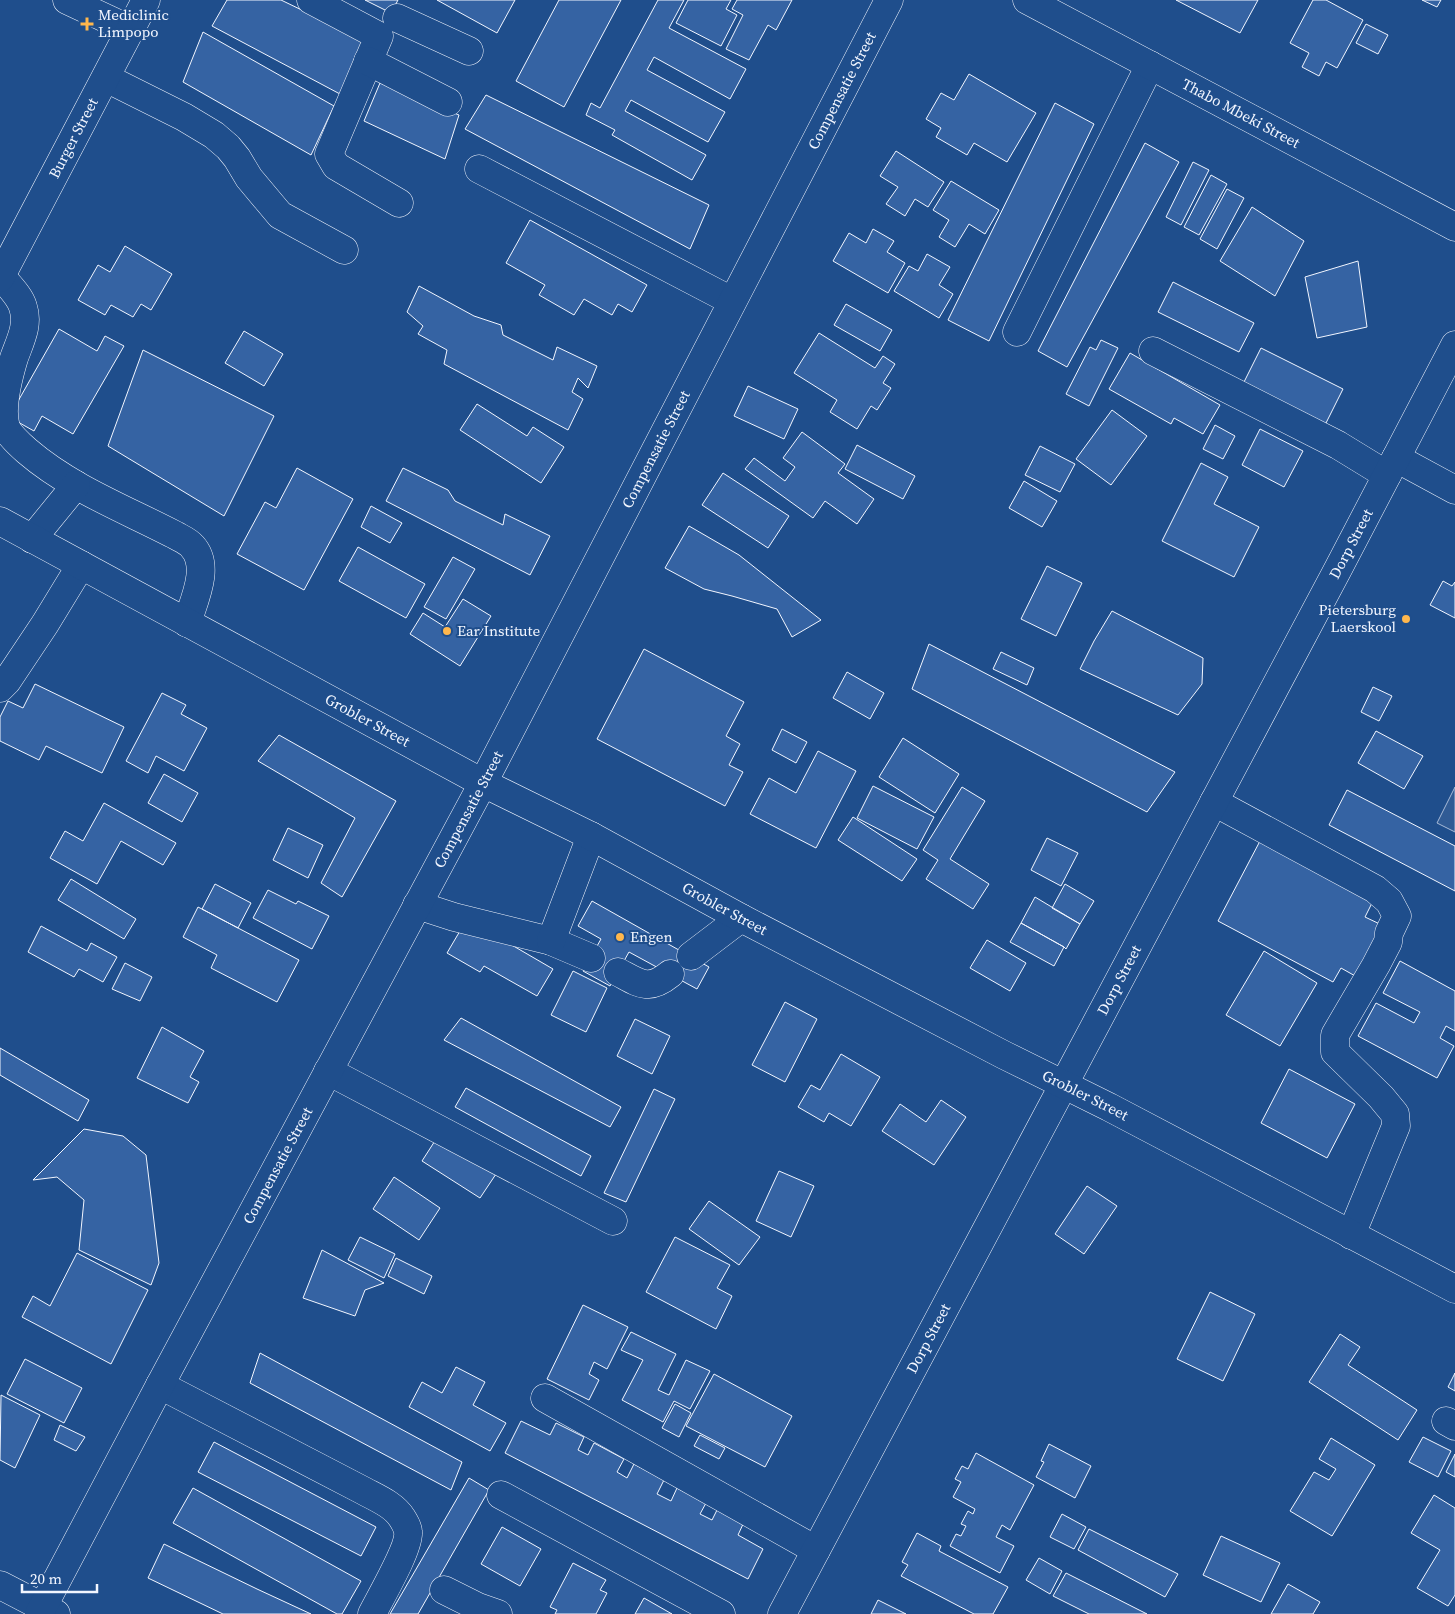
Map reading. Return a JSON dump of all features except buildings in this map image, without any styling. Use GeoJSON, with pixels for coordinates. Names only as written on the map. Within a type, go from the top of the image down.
{"type":"FeatureCollection","features":[{"type":"Feature","properties":{"kind":"street"},"geometry":{"type":"LineString","coordinates":[[67,0],[131,30]]}},
{"type":"Feature","properties":{"kind":"street","name":"Burger Street"},"geometry":{"type":"LineString","coordinates":[[1,277],[146,0]]}},
{"type":"Feature","properties":{"kind":"street"},"geometry":{"type":"LineString","coordinates":[[311,0],[395,18],[470,51]]}},
{"type":"Feature","properties":{"kind":"street","name":"Compensatie Street"},"geometry":{"type":"LineString","coordinates":[[46,1612],[160,1385],[483,783],[889,0]]}},
{"type":"Feature","properties":{"kind":"street","name":"Thabo Mbeki Street"},"geometry":{"type":"LineString","coordinates":[[1026,0],[1455,227]]}},
{"type":"Feature","properties":{"kind":"street"},"geometry":{"type":"LineString","coordinates":[[395,18],[368,61],[329,154],[336,166],[399,202]]}},
{"type":"Feature","properties":{"kind":"street"},"geometry":{"type":"LineString","coordinates":[[368,61],[448,102]]}},
{"type":"Feature","properties":{"kind":"street"},"geometry":{"type":"LineString","coordinates":[[1017,332],[1150,65]]}},
{"type":"Feature","properties":{"kind":"street"},"geometry":{"type":"LineString","coordinates":[[106,78],[184,117],[214,135],[228,147],[249,178],[280,215],[344,250]]}},
{"type":"Feature","properties":{"kind":"street"},"geometry":{"type":"LineString","coordinates":[[479,169],[732,301]]}},
{"type":"Feature","properties":{"kind":"street"},"geometry":{"type":"LineString","coordinates":[[1,277],[23,305],[26,318],[25,329],[14,359],[2,410],[6,428],[17,442],[56,474],[175,535],[192,546],[199,558],[201,577],[188,623]]}},
{"type":"Feature","properties":{"kind":"street","name":"Dorp Street"},"geometry":{"type":"LineString","coordinates":[[782,1614],[1455,346]]}},
{"type":"Feature","properties":{"kind":"street"},"geometry":{"type":"LineString","coordinates":[[1154,351],[1338,445],[1455,490]]}},
{"type":"Feature","properties":{"kind":"street"},"geometry":{"type":"LineString","coordinates":[[32,539],[76,485]]}},
{"type":"Feature","properties":{"kind":"street","name":"Grobler Street"},"geometry":{"type":"LineString","coordinates":[[0,521],[483,783],[590,836],[741,918],[1455,1289]]}},
{"type":"Feature","properties":{"kind":"street"},"geometry":{"type":"LineString","coordinates":[[0,688],[8,681],[81,565]]}},
{"type":"Feature","properties":{"kind":"street"},"geometry":{"type":"LineString","coordinates":[[1214,802],[1375,889],[1389,901],[1397,916],[1389,933],[1388,942],[1335,1035],[1335,1052],[1339,1058],[1381,1097],[1394,1114],[1396,1126],[1351,1234]]}},
{"type":"Feature","properties":{"kind":"street"},"geometry":{"type":"LineString","coordinates":[[551,941],[590,836]]}},
{"type":"Feature","properties":{"kind":"street"},"geometry":{"type":"LineString","coordinates":[[417,905],[454,917],[551,941],[591,958]]}},
{"type":"Feature","properties":{"kind":"street"},"geometry":{"type":"LineString","coordinates":[[692,956],[741,918]]}},
{"type":"Feature","properties":{"kind":"street"},"geometry":{"type":"LineString","coordinates":[[618,972],[650,986],[670,974]]}},
{"type":"Feature","properties":{"kind":"street"},"geometry":{"type":"LineString","coordinates":[[328,1071],[613,1221]]}},
{"type":"Feature","properties":{"kind":"street"},"geometry":{"type":"LineString","coordinates":[[160,1385],[364,1491],[391,1506],[402,1517],[408,1531],[408,1539],[372,1614]]}},
{"type":"Feature","properties":{"kind":"street"},"geometry":{"type":"LineString","coordinates":[[545,1398],[816,1550]]}},
{"type":"Feature","properties":{"kind":"street"},"geometry":{"type":"LineString","coordinates":[[501,1495],[717,1613]]}},
{"type":"Feature","properties":{"kind":"street"},"geometry":{"type":"LineString","coordinates":[[0,1585],[46,1612]]}},
{"type":"Feature","properties":{"kind":"street"},"geometry":{"type":"LineString","coordinates":[[444,1590],[478,1607],[498,1614]]}},
{"type":"Feature","properties":{"kind":"shaded area"},"geometry":{"type":"Polygon","coordinates":[[[1455,787],[1455,832],[1437,823],[1455,787]]]}},
{"type":"Feature","properties":{"kind":"place","name":"Mediclinic Limpopo"},"geometry":{"type":"Point","coordinates":[87,24]}},
{"type":"Feature","properties":{"kind":"place","name":"Pietersburg Laerskool"},"geometry":{"type":"Point","coordinates":[1406,619]}},
{"type":"Feature","properties":{"kind":"place","name":"Ear Institute"},"geometry":{"type":"Point","coordinates":[447,631]}},
{"type":"Feature","properties":{"kind":"place","name":"Engen"},"geometry":{"type":"Point","coordinates":[620,937]}}]}
